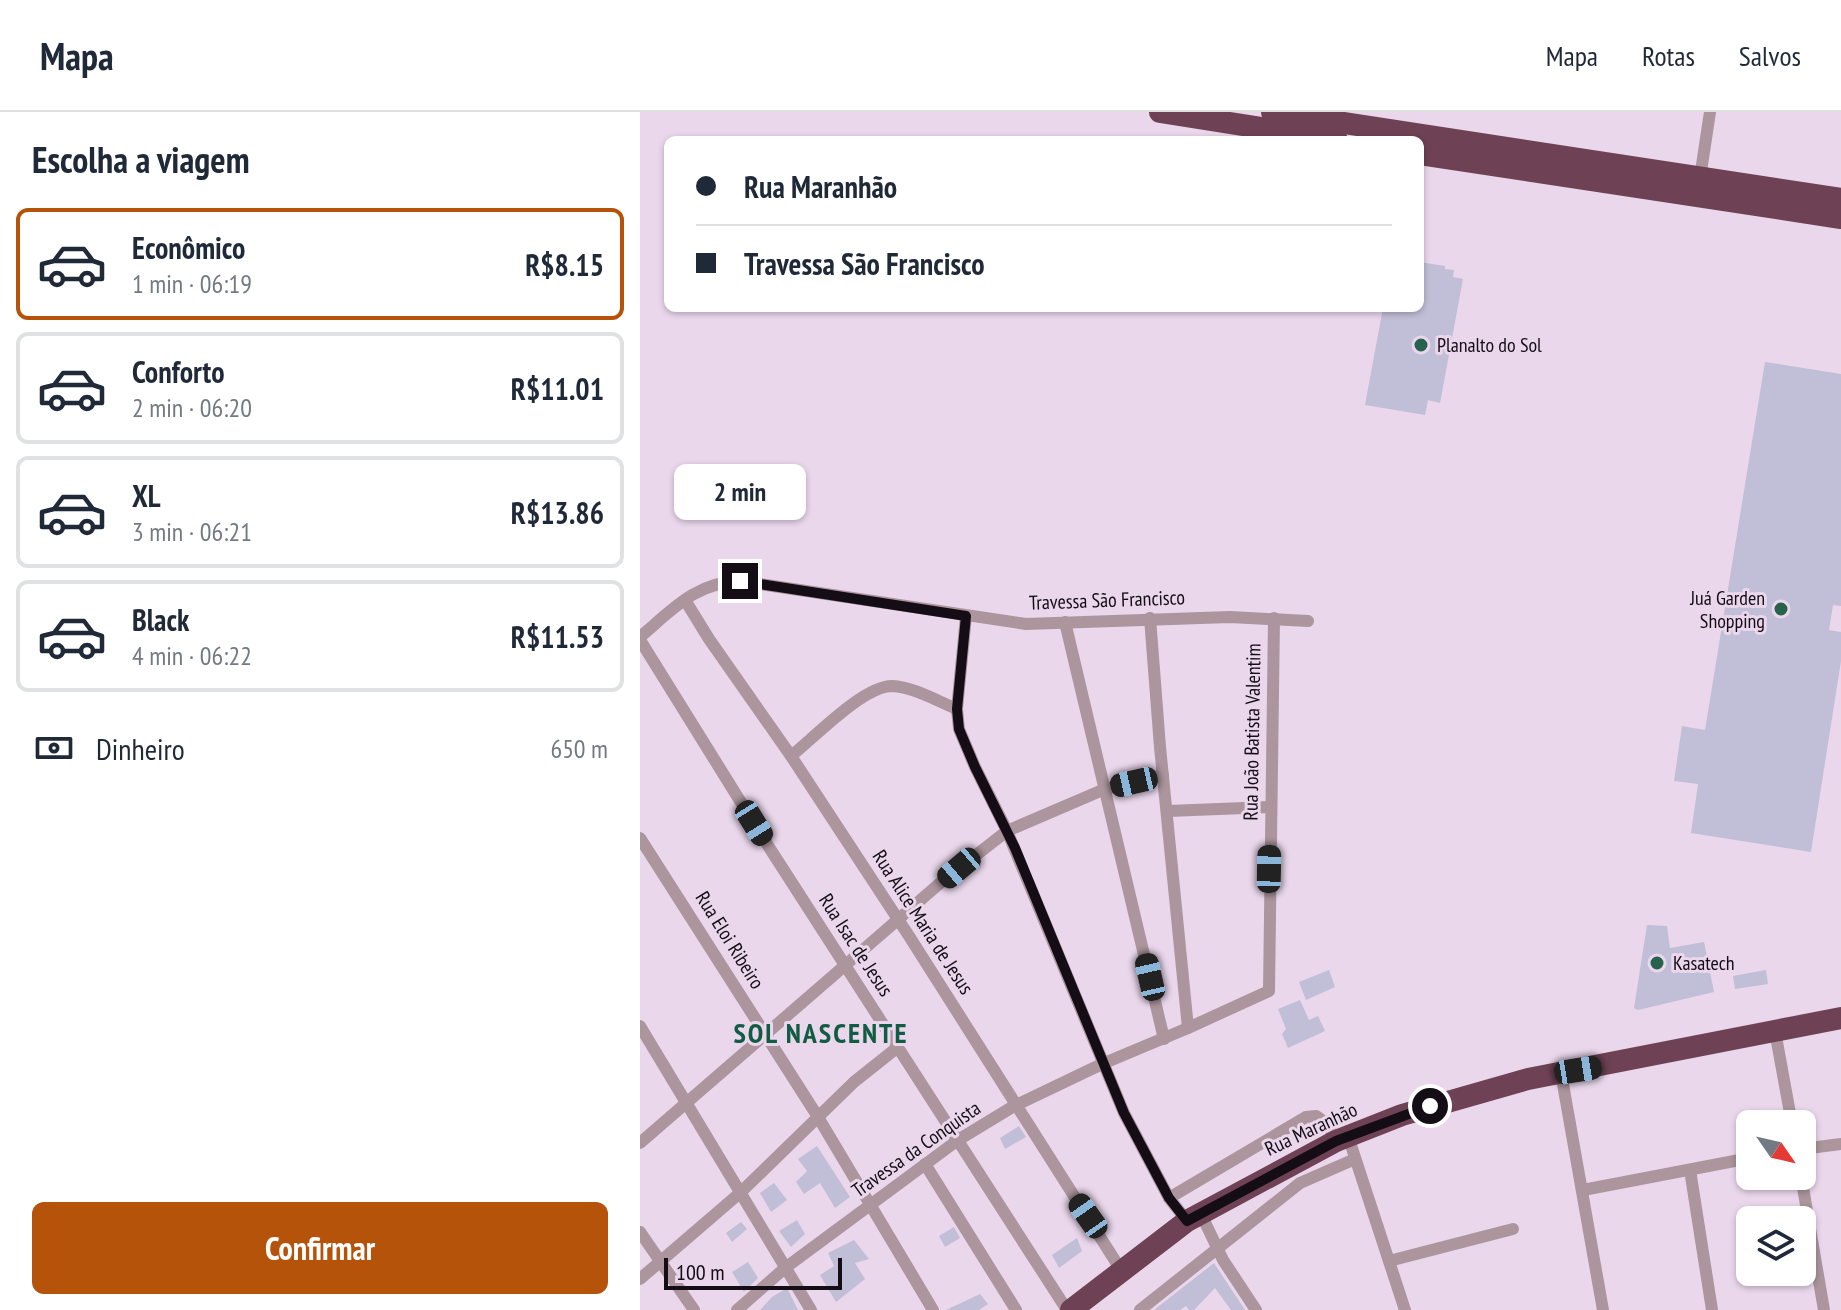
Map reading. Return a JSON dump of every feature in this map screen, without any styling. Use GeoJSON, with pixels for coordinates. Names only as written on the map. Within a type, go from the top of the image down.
{"type":"FeatureCollection","features":[{"type":"Feature","properties":{"kind":"highway"},"geometry":{"type":"LineString","coordinates":[[1160,112],[1312,136]]}},
{"type":"Feature","properties":{"kind":"highway"},"geometry":{"type":"LineString","coordinates":[[1272,112],[1841,199]]}},
{"type":"Feature","properties":{"kind":"highway"},"geometry":{"type":"LineString","coordinates":[[1424,155],[1841,218]]}},
{"type":"Feature","properties":{"kind":"highway","name":"Rua Maranhão"},"geometry":{"type":"LineString","coordinates":[[1069,1310],[1194,1218],[1342,1138],[1459,1097],[1561,1073],[1841,1018]]}},
{"type":"Feature","properties":{"kind":"street"},"geometry":{"type":"LineString","coordinates":[[1700,178],[1710,112]]}},
{"type":"Feature","properties":{"kind":"street","name":"Travessa São Francisco"},"geometry":{"type":"LineString","coordinates":[[640,638],[685,600],[718,582],[740,581],[1026,624],[1150,618],[1308,621]]}},
{"type":"Feature","properties":{"kind":"street","name":"Rua Alice Maria de Jesus"},"geometry":{"type":"LineString","coordinates":[[685,600],[898,920],[1121,1270]]}},
{"type":"Feature","properties":{"kind":"street"},"geometry":{"type":"LineString","coordinates":[[966,616],[957,709],[959,729],[968,752],[1007,831],[1102,1064],[1135,1135],[1169,1198],[1194,1218],[1256,1310]]}},
{"type":"Feature","properties":{"kind":"street"},"geometry":{"type":"LineString","coordinates":[[1150,618],[1188,1028]]}},
{"type":"Feature","properties":{"kind":"street","name":"Rua João Batista Valentim"},"geometry":{"type":"LineString","coordinates":[[1269,991],[1274,618]]}},
{"type":"Feature","properties":{"kind":"street"},"geometry":{"type":"LineString","coordinates":[[1065,622],[1164,1039]]}},
{"type":"Feature","properties":{"kind":"street","name":"Rua Isac de Jesus"},"geometry":{"type":"LineString","coordinates":[[640,638],[757,829],[1069,1310]]}},
{"type":"Feature","properties":{"kind":"street"},"geometry":{"type":"LineString","coordinates":[[791,756],[836,718],[876,690],[890,686],[905,688],[957,709]]}},
{"type":"Feature","properties":{"kind":"street"},"geometry":{"type":"LineString","coordinates":[[640,1143],[898,920],[1007,831],[1105,789],[1163,775]]}},
{"type":"Feature","properties":{"kind":"street"},"geometry":{"type":"LineString","coordinates":[[1168,811],[1270,807]]}},
{"type":"Feature","properties":{"kind":"street","name":"Rua Eloi Ribeiro"},"geometry":{"type":"LineString","coordinates":[[640,838],[818,1117],[933,1310]]}},
{"type":"Feature","properties":{"kind":"street","name":"Travessa da Conquista"},"geometry":{"type":"LineString","coordinates":[[737,1310],[785,1268],[925,1164],[1014,1106],[1269,991]]}},
{"type":"Feature","properties":{"kind":"street"},"geometry":{"type":"LineString","coordinates":[[1775,1031],[1789,1110]]}},
{"type":"Feature","properties":{"kind":"street"},"geometry":{"type":"LineString","coordinates":[[642,1034],[811,1310]]}},
{"type":"Feature","properties":{"kind":"street"},"geometry":{"type":"LineString","coordinates":[[640,1279],[741,1192],[854,1082],[898,1047]]}},
{"type":"Feature","properties":{"kind":"street"},"geometry":{"type":"LineString","coordinates":[[1561,1073],[1603,1310]]}},
{"type":"Feature","properties":{"kind":"street"},"geometry":{"type":"LineString","coordinates":[[1169,1198],[1306,1117],[1316,1116],[1342,1138],[1355,1159],[1405,1310]]}},
{"type":"Feature","properties":{"kind":"street"},"geometry":{"type":"LineString","coordinates":[[1816,1147],[1841,1144]]}},
{"type":"Feature","properties":{"kind":"street"},"geometry":{"type":"LineString","coordinates":[[1140,1310],[1300,1183],[1355,1159]]}},
{"type":"Feature","properties":{"kind":"street"},"geometry":{"type":"LineString","coordinates":[[1583,1190],[1736,1161]]}},
{"type":"Feature","properties":{"kind":"street"},"geometry":{"type":"LineString","coordinates":[[925,1164],[1016,1310]]}},
{"type":"Feature","properties":{"kind":"street"},"geometry":{"type":"LineString","coordinates":[[1690,1170],[1712,1310]]}},
{"type":"Feature","properties":{"kind":"street"},"geometry":{"type":"LineString","coordinates":[[1803,1190],[1824,1310]]}},
{"type":"Feature","properties":{"kind":"street"},"geometry":{"type":"LineString","coordinates":[[1389,1261],[1513,1229]]}},
{"type":"Feature","properties":{"kind":"street"},"geometry":{"type":"LineString","coordinates":[[640,1232],[694,1310]]}},
{"type":"Feature","properties":{"kind":"building"},"geometry":{"type":"Polygon","coordinates":[[[1424,263],[1454,270],[1453,277],[1463,279],[1440,403],[1428,400],[1425,415],[1365,405],[1382,312],[1424,312],[1424,263]]]}},
{"type":"Feature","properties":{"kind":"building","name":"Juá Garden Shopping"},"geometry":{"type":"Polygon","coordinates":[[[1765,362],[1841,374],[1841,606],[1833,605],[1829,630],[1841,632],[1841,661],[1811,852],[1691,833],[1698,784],[1674,781],[1682,726],[1705,730],[1765,362]]]}},
{"type":"Feature","properties":{"kind":"building"},"geometry":{"type":"Polygon","coordinates":[[[1647,925],[1667,926],[1670,948],[1704,942],[1714,992],[1638,1010],[1634,1008],[1647,925]]]}},
{"type":"Feature","properties":{"kind":"building"},"geometry":{"type":"Polygon","coordinates":[[[1329,970],[1335,987],[1306,1000],[1299,982],[1329,970]]]}},
{"type":"Feature","properties":{"kind":"building"},"geometry":{"type":"Polygon","coordinates":[[[1766,970],[1768,984],[1735,989],[1733,976],[1766,970]]]}},
{"type":"Feature","properties":{"kind":"building"},"geometry":{"type":"Polygon","coordinates":[[[1300,1000],[1309,1020],[1318,1016],[1325,1031],[1288,1048],[1282,1034],[1286,1029],[1278,1009],[1300,1000]]]}},
{"type":"Feature","properties":{"kind":"building"},"geometry":{"type":"Polygon","coordinates":[[[1019,1126],[1026,1137],[1005,1149],[1000,1138],[1019,1126]]]}},
{"type":"Feature","properties":{"kind":"building"},"geometry":{"type":"Polygon","coordinates":[[[817,1146],[850,1197],[835,1208],[820,1183],[804,1194],[796,1182],[807,1171],[798,1159],[817,1146]]]}},
{"type":"Feature","properties":{"kind":"building"},"geometry":{"type":"Polygon","coordinates":[[[774,1183],[787,1200],[771,1212],[760,1193],[774,1183]]]}},
{"type":"Feature","properties":{"kind":"building"},"geometry":{"type":"Polygon","coordinates":[[[797,1220],[805,1234],[791,1247],[779,1231],[797,1220]]]}},
{"type":"Feature","properties":{"kind":"building"},"geometry":{"type":"Polygon","coordinates":[[[741,1222],[747,1229],[732,1242],[726,1233],[741,1222]]]}},
{"type":"Feature","properties":{"kind":"building"},"geometry":{"type":"Polygon","coordinates":[[[954,1227],[960,1238],[945,1247],[939,1236],[954,1227]]]}},
{"type":"Feature","properties":{"kind":"building"},"geometry":{"type":"Polygon","coordinates":[[[1077,1238],[1082,1251],[1059,1268],[1052,1255],[1077,1238]]]}},
{"type":"Feature","properties":{"kind":"building"},"geometry":{"type":"Polygon","coordinates":[[[854,1240],[869,1259],[855,1263],[865,1279],[836,1302],[820,1275],[834,1266],[828,1253],[854,1240]]]}},
{"type":"Feature","properties":{"kind":"building"},"geometry":{"type":"Polygon","coordinates":[[[748,1262],[758,1278],[744,1292],[732,1272],[748,1262]]]}},
{"type":"Feature","properties":{"kind":"building"},"geometry":{"type":"Polygon","coordinates":[[[1214,1263],[1245,1310],[1231,1310],[1215,1288],[1194,1310],[1186,1306],[1180,1310],[1154,1310],[1214,1263]]]}},
{"type":"Feature","properties":{"kind":"building"},"geometry":{"type":"Polygon","coordinates":[[[787,1288],[798,1310],[760,1310],[772,1297],[787,1288]]]}},
{"type":"Feature","properties":{"kind":"building"},"geometry":{"type":"Polygon","coordinates":[[[980,1294],[988,1304],[979,1310],[946,1310],[980,1294]]]}},
{"type":"Feature","properties":{"kind":"place","name":"Planalto do Sol"},"geometry":{"type":"Point","coordinates":[1421,345]}},
{"type":"Feature","properties":{"kind":"place","name":"Juá Garden Shopping"},"geometry":{"type":"Point","coordinates":[1781,609]}},
{"type":"Feature","properties":{"kind":"place","name":"Kasatech"},"geometry":{"type":"Point","coordinates":[1657,963]}},
{"type":"Feature","properties":{"kind":"district","name":"SOL NASCENTE"},"geometry":{"type":"Point","coordinates":[821,1032]}},
{"type":"Feature","properties":{"kind":"route"},"geometry":{"type":"LineString","coordinates":[[740,581],[966,616],[957,709],[959,729],[1015,848],[1124,1113],[1169,1198],[1187,1221],[1336,1141],[1430,1106]]}}]}
